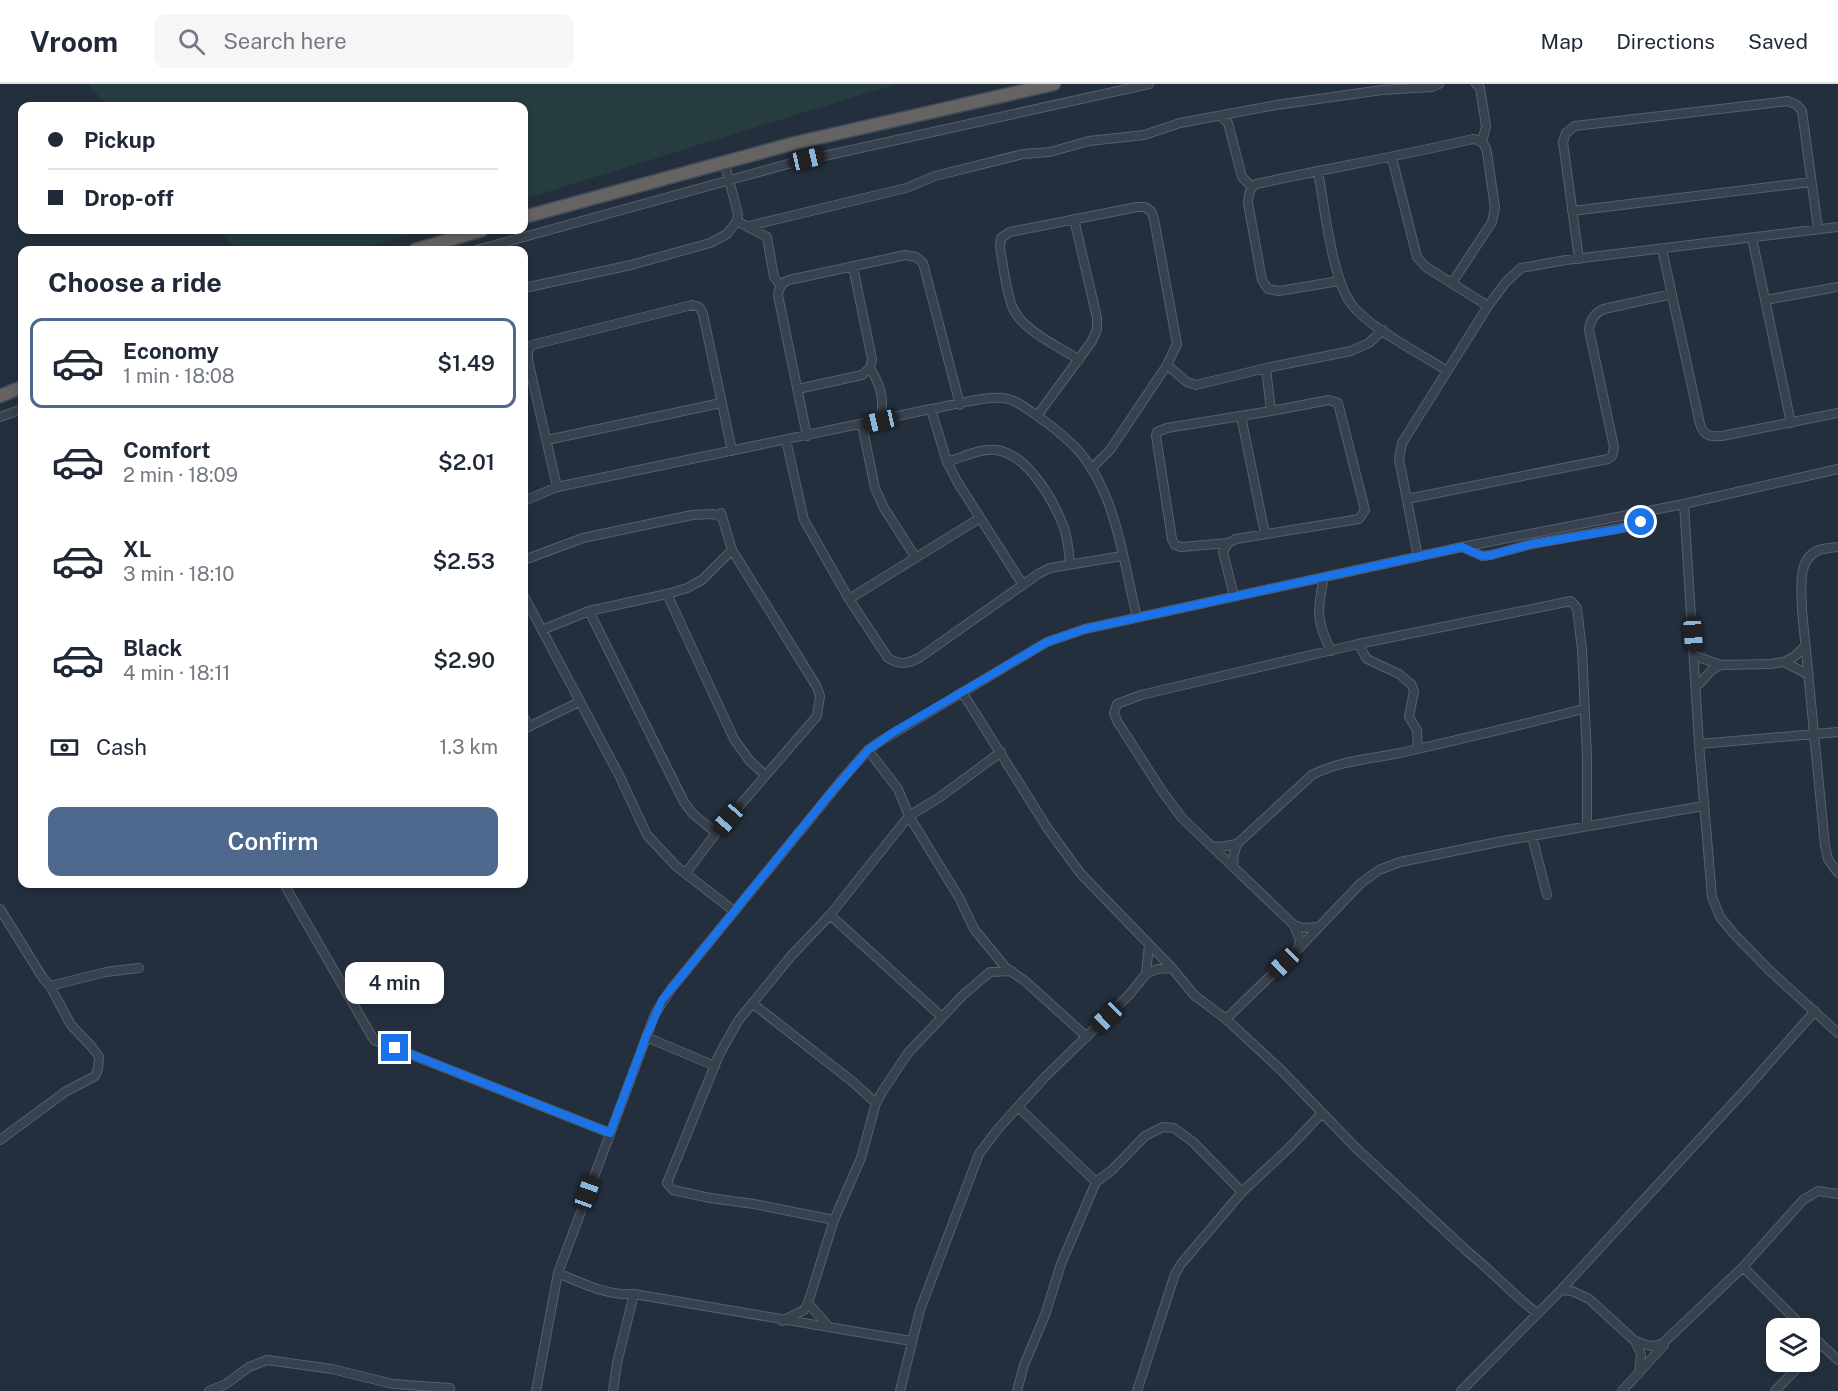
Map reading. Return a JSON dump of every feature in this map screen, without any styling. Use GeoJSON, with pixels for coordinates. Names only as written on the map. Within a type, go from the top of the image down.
{"type":"FeatureCollection","features":[{"type":"Feature","properties":{"kind":"highway"},"geometry":{"type":"LineString","coordinates":[[528,216],[795,142],[1054,84]]}},
{"type":"Feature","properties":{"kind":"highway"},"geometry":{"type":"LineString","coordinates":[[428,246],[469,234]]}},
{"type":"Feature","properties":{"kind":"highway"},"geometry":{"type":"LineString","coordinates":[[0,396],[18,389]]}},
{"type":"Feature","properties":{"kind":"street"},"geometry":{"type":"LineString","coordinates":[[491,246],[728,180],[882,141],[1149,84]]}},
{"type":"Feature","properties":{"kind":"street"},"geometry":{"type":"LineString","coordinates":[[749,226],[906,188],[935,176],[1010,157],[1050,152],[1089,141],[1144,135],[1180,123],[1276,105],[1382,90],[1432,87],[1439,84]]}},
{"type":"Feature","properties":{"kind":"street"},"geometry":{"type":"LineString","coordinates":[[1476,84],[1480,88],[1486,126],[1482,142]]}},
{"type":"Feature","properties":{"kind":"street"},"geometry":{"type":"LineString","coordinates":[[1579,259],[1563,142],[1566,133],[1575,126],[1788,101],[1797,105],[1802,111],[1818,229]]}},
{"type":"Feature","properties":{"kind":"street"},"geometry":{"type":"LineString","coordinates":[[1220,116],[1228,123],[1242,177],[1252,187]]}},
{"type":"Feature","properties":{"kind":"street"},"geometry":{"type":"LineString","coordinates":[[1339,281],[1278,291],[1268,288],[1262,280],[1248,203],[1252,187],[1256,183],[1392,158],[1473,139],[1486,146],[1495,208],[1492,222],[1452,283]]}},
{"type":"Feature","properties":{"kind":"street"},"geometry":{"type":"LineString","coordinates":[[1392,158],[1417,257],[1426,267],[1488,306]]}},
{"type":"Feature","properties":{"kind":"street"},"geometry":{"type":"LineString","coordinates":[[528,287],[631,265],[710,243],[727,234],[737,221],[738,214],[724,160]]}},
{"type":"Feature","properties":{"kind":"street"},"geometry":{"type":"LineString","coordinates":[[1317,171],[1339,281],[1350,303],[1383,330],[1447,371]]}},
{"type":"Feature","properties":{"kind":"street"},"geometry":{"type":"LineString","coordinates":[[1572,211],[1811,182]]}},
{"type":"Feature","properties":{"kind":"street"},"geometry":{"type":"LineString","coordinates":[[1079,360],[1031,329],[1011,305],[1000,247],[1001,238],[1010,232],[1145,207],[1151,211],[1177,344],[1167,365],[1110,450],[1091,469]]}},
{"type":"Feature","properties":{"kind":"street"},"geometry":{"type":"LineString","coordinates":[[1037,416],[1079,360],[1096,329],[1096,318],[1074,219]]}},
{"type":"Feature","properties":{"kind":"street"},"geometry":{"type":"LineString","coordinates":[[737,221],[767,237],[774,277],[782,285]]}},
{"type":"Feature","properties":{"kind":"street"},"geometry":{"type":"LineString","coordinates":[[1418,557],[1400,459],[1401,443],[1488,306],[1506,282],[1521,268],[1838,226]]}},
{"type":"Feature","properties":{"kind":"street"},"geometry":{"type":"LineString","coordinates":[[1752,238],[1791,423]]}},
{"type":"Feature","properties":{"kind":"street"},"geometry":{"type":"LineString","coordinates":[[1662,249],[1700,424],[1706,434],[1715,437],[1838,413]]}},
{"type":"Feature","properties":{"kind":"street"},"geometry":{"type":"LineString","coordinates":[[807,436],[778,295],[782,285],[789,280],[905,255],[916,257],[923,263],[960,405]]}},
{"type":"Feature","properties":{"kind":"street"},"geometry":{"type":"LineString","coordinates":[[798,389],[862,375],[870,368],[872,359],[853,267]]}},
{"type":"Feature","properties":{"kind":"street"},"geometry":{"type":"LineString","coordinates":[[1766,300],[1838,287]]}},
{"type":"Feature","properties":{"kind":"street"},"geometry":{"type":"LineString","coordinates":[[1407,499],[1604,461],[1612,456],[1613,443],[1589,330],[1590,323],[1598,311],[1672,294]]}},
{"type":"Feature","properties":{"kind":"street"},"geometry":{"type":"LineString","coordinates":[[557,487],[528,360],[528,351],[532,345],[692,305],[699,307],[703,314],[732,451]]}},
{"type":"Feature","properties":{"kind":"street"},"geometry":{"type":"LineString","coordinates":[[1167,365],[1187,382],[1196,385],[1351,351],[1369,344],[1383,330]]}},
{"type":"Feature","properties":{"kind":"street"},"geometry":{"type":"LineString","coordinates":[[870,368],[883,398],[880,421]]}},
{"type":"Feature","properties":{"kind":"street"},"geometry":{"type":"LineString","coordinates":[[1266,368],[1271,411]]}},
{"type":"Feature","properties":{"kind":"street"},"geometry":{"type":"LineString","coordinates":[[528,499],[557,487],[931,409],[992,398],[1009,399],[1066,438],[1091,469],[1108,502],[1116,524],[1137,617]]}},
{"type":"Feature","properties":{"kind":"street"},"geometry":{"type":"LineString","coordinates":[[1329,400],[1338,404],[1365,510],[1359,519],[1236,539],[1228,543],[1181,547],[1175,545],[1172,540],[1156,436],[1160,430],[1241,416],[1329,400]]}},
{"type":"Feature","properties":{"kind":"street"},"geometry":{"type":"LineString","coordinates":[[547,440],[721,403]]}},
{"type":"Feature","properties":{"kind":"street"},"geometry":{"type":"LineString","coordinates":[[931,409],[947,462],[1023,585]]}},
{"type":"Feature","properties":{"kind":"street"},"geometry":{"type":"LineString","coordinates":[[0,417],[18,410]]}},
{"type":"Feature","properties":{"kind":"street"},"geometry":{"type":"LineString","coordinates":[[1241,416],[1265,534]]}},
{"type":"Feature","properties":{"kind":"street"},"geometry":{"type":"LineString","coordinates":[[862,425],[874,488],[916,558]]}},
{"type":"Feature","properties":{"kind":"street"},"geometry":{"type":"LineString","coordinates":[[786,440],[804,520],[849,599],[888,658],[897,663],[909,663],[919,658],[1050,568],[1122,556]]}},
{"type":"Feature","properties":{"kind":"street"},"geometry":{"type":"LineString","coordinates":[[947,462],[984,450],[999,450],[1024,463],[1058,513],[1065,530],[1070,564]]}},
{"type":"Feature","properties":{"kind":"street"},"geometry":{"type":"LineString","coordinates":[[536,1391],[558,1274],[646,1037],[662,1000],[868,750],[892,733],[1047,642],[1085,629],[1462,547],[1684,504],[1838,469]]}},
{"type":"Feature","properties":{"kind":"street"},"geometry":{"type":"LineString","coordinates":[[1684,504],[1703,806],[1712,897],[1720,917],[1769,970],[1838,1033]]}},
{"type":"Feature","properties":{"kind":"street"},"geometry":{"type":"LineString","coordinates":[[1462,547],[1482,556],[1491,555],[1532,544],[1633,526],[1641,522],[1650,511]]}},
{"type":"Feature","properties":{"kind":"street"},"geometry":{"type":"LineString","coordinates":[[528,558],[574,540],[692,515],[714,514],[721,517],[721,513],[732,550],[817,687],[820,696],[817,716],[716,833],[686,873]]}},
{"type":"Feature","properties":{"kind":"street"},"geometry":{"type":"LineString","coordinates":[[849,599],[980,518]]}},
{"type":"Feature","properties":{"kind":"street"},"geometry":{"type":"LineString","coordinates":[[1584,524],[1585,535]]}},
{"type":"Feature","properties":{"kind":"street"},"geometry":{"type":"LineString","coordinates":[[1228,543],[1223,552],[1234,596]]}},
{"type":"Feature","properties":{"kind":"street"},"geometry":{"type":"LineString","coordinates":[[1838,547],[1819,550],[1805,561],[1802,610],[1825,846],[1827,859],[1838,873]]}},
{"type":"Feature","properties":{"kind":"street"},"geometry":{"type":"LineString","coordinates":[[542,630],[589,611],[667,594],[702,580],[732,550]]}},
{"type":"Feature","properties":{"kind":"street"},"geometry":{"type":"LineString","coordinates":[[1323,577],[1319,599],[1320,629],[1331,651]]}},
{"type":"Feature","properties":{"kind":"street"},"geometry":{"type":"LineString","coordinates":[[667,594],[734,739],[749,760],[765,776]]}},
{"type":"Feature","properties":{"kind":"street"},"geometry":{"type":"LineString","coordinates":[[1298,949],[1300,940],[1294,925],[1182,818],[1126,737],[1114,713],[1117,704],[1141,695],[1358,644],[1571,601],[1577,608],[1580,629],[1587,756],[1587,826]]}},
{"type":"Feature","properties":{"kind":"street"},"geometry":{"type":"LineString","coordinates":[[528,604],[619,775],[647,835],[658,849],[734,910]]}},
{"type":"Feature","properties":{"kind":"street"},"geometry":{"type":"LineString","coordinates":[[589,611],[684,802],[693,814],[716,833]]}},
{"type":"Feature","properties":{"kind":"street"},"geometry":{"type":"LineString","coordinates":[[1358,644],[1367,659],[1399,674],[1411,684],[1414,691],[1409,717],[1417,730],[1418,749]]}},
{"type":"Feature","properties":{"kind":"street"},"geometry":{"type":"LineString","coordinates":[[1695,656],[1721,665],[1784,662],[1795,656],[1805,646]]}},
{"type":"Feature","properties":{"kind":"street"},"geometry":{"type":"LineString","coordinates":[[1784,662],[1809,675]]}},
{"type":"Feature","properties":{"kind":"street"},"geometry":{"type":"LineString","coordinates":[[1696,687],[1712,670],[1721,665]]}},
{"type":"Feature","properties":{"kind":"street"},"geometry":{"type":"LineString","coordinates":[[962,692],[1068,858],[1172,968],[1194,995],[1226,1019],[1281,1070],[1322,1113],[1468,1252],[1488,1268],[1515,1297],[1538,1314]]}},
{"type":"Feature","properties":{"kind":"street"},"geometry":{"type":"LineString","coordinates":[[528,727],[579,702]]}},
{"type":"Feature","properties":{"kind":"street"},"geometry":{"type":"LineString","coordinates":[[1233,866],[1238,844],[1312,775],[1337,764],[1418,749],[1583,710]]}},
{"type":"Feature","properties":{"kind":"street"},"geometry":{"type":"LineString","coordinates":[[1699,744],[1838,732]]}},
{"type":"Feature","properties":{"kind":"street"},"geometry":{"type":"LineString","coordinates":[[868,750],[898,789],[909,816],[960,899],[974,929],[1006,968],[1087,1037]]}},
{"type":"Feature","properties":{"kind":"street"},"geometry":{"type":"LineString","coordinates":[[834,1220],[710,1198],[674,1190],[667,1183],[727,1040],[752,1003],[791,956],[830,915],[909,816],[940,797],[1001,752]]}},
{"type":"Feature","properties":{"kind":"street"},"geometry":{"type":"LineString","coordinates":[[1226,1019],[1361,883],[1379,870],[1400,862],[1703,806]]}},
{"type":"Feature","properties":{"kind":"street"},"geometry":{"type":"LineString","coordinates":[[1532,836],[1547,895]]}},
{"type":"Feature","properties":{"kind":"street"},"geometry":{"type":"LineString","coordinates":[[1211,846],[1238,844]]}},
{"type":"Feature","properties":{"kind":"street"},"geometry":{"type":"LineString","coordinates":[[286,888],[374,1040],[610,1133]]}},
{"type":"Feature","properties":{"kind":"street"},"geometry":{"type":"LineString","coordinates":[[0,909],[50,986],[70,1025],[99,1057],[95,1076],[65,1092],[0,1140]]}},
{"type":"Feature","properties":{"kind":"street"},"geometry":{"type":"LineString","coordinates":[[830,915],[942,1017]]}},
{"type":"Feature","properties":{"kind":"street"},"geometry":{"type":"LineString","coordinates":[[1294,925],[1303,928],[1318,927]]}},
{"type":"Feature","properties":{"kind":"street"},"geometry":{"type":"LineString","coordinates":[[1146,974],[1149,945]]}},
{"type":"Feature","properties":{"kind":"street"},"geometry":{"type":"LineString","coordinates":[[990,972],[993,952]]}},
{"type":"Feature","properties":{"kind":"street"},"geometry":{"type":"LineString","coordinates":[[50,986],[106,972],[140,968]]}},
{"type":"Feature","properties":{"kind":"street"},"geometry":{"type":"LineString","coordinates":[[900,1391],[911,1341],[939,1254],[979,1154],[1045,1077],[1128,996],[1146,974],[1157,969],[1172,968]]}},
{"type":"Feature","properties":{"kind":"street"},"geometry":{"type":"LineString","coordinates":[[782,1320],[804,1310],[808,1303],[834,1220],[861,1158],[876,1103],[908,1053],[963,995],[990,972],[1012,971]]}},
{"type":"Feature","properties":{"kind":"street"},"geometry":{"type":"LineString","coordinates":[[752,1003],[853,1082],[876,1103]]}},
{"type":"Feature","properties":{"kind":"street"},"geometry":{"type":"LineString","coordinates":[[1461,1391],[1561,1290],[1815,1011]]}},
{"type":"Feature","properties":{"kind":"street"},"geometry":{"type":"LineString","coordinates":[[646,1037],[715,1066]]}},
{"type":"Feature","properties":{"kind":"street"},"geometry":{"type":"LineString","coordinates":[[1018,1107],[1096,1182]]}},
{"type":"Feature","properties":{"kind":"street"},"geometry":{"type":"LineString","coordinates":[[1137,1391],[1175,1274],[1193,1248],[1242,1192],[1322,1113]]}},
{"type":"Feature","properties":{"kind":"street"},"geometry":{"type":"LineString","coordinates":[[1017,1391],[1024,1365],[1045,1315],[1073,1231],[1096,1182],[1112,1170],[1145,1136],[1162,1127],[1174,1128],[1183,1133],[1242,1192]]}},
{"type":"Feature","properties":{"kind":"street"},"geometry":{"type":"LineString","coordinates":[[1635,1341],[1651,1346],[1659,1345],[1743,1267],[1803,1200],[1818,1191],[1838,1194]]}},
{"type":"Feature","properties":{"kind":"street"},"geometry":{"type":"LineString","coordinates":[[1743,1267],[1794,1318]]}},
{"type":"Feature","properties":{"kind":"street"},"geometry":{"type":"LineString","coordinates":[[558,1274],[597,1289],[621,1295],[634,1294],[911,1341]]}},
{"type":"Feature","properties":{"kind":"street"},"geometry":{"type":"LineString","coordinates":[[1561,1290],[1572,1290],[1589,1299],[1635,1341],[1641,1354],[1639,1374]]}},
{"type":"Feature","properties":{"kind":"street"},"geometry":{"type":"LineString","coordinates":[[613,1391],[617,1363],[634,1294]]}},
{"type":"Feature","properties":{"kind":"street"},"geometry":{"type":"LineString","coordinates":[[808,1303],[829,1327]]}},
{"type":"Feature","properties":{"kind":"street"},"geometry":{"type":"LineString","coordinates":[[1622,1391],[1674,1332]]}},
{"type":"Feature","properties":{"kind":"street"},"geometry":{"type":"LineString","coordinates":[[1821,1345],[1838,1360]]}},
{"type":"Feature","properties":{"kind":"street"},"geometry":{"type":"LineString","coordinates":[[209,1391],[226,1384],[249,1367],[267,1360],[332,1369],[393,1384],[450,1388]]}},
{"type":"Feature","properties":{"kind":"street"},"geometry":{"type":"LineString","coordinates":[[1774,1391],[1793,1372]]}},
{"type":"Feature","properties":{"kind":"green space"},"geometry":{"type":"Polygon","coordinates":[[[88,84],[896,84],[528,198],[528,102],[104,102],[88,84]]]}},
{"type":"Feature","properties":{"kind":"green space"},"geometry":{"type":"Polygon","coordinates":[[[222,234],[410,234],[370,246],[233,246],[222,234]]]}},
{"type":"Feature","properties":{"kind":"route"},"geometry":{"type":"LineString","coordinates":[[395,1048],[610,1133],[662,1000],[868,750],[930,710],[1047,642],[1085,629],[1462,547],[1482,556],[1491,555],[1532,544],[1620,529],[1641,522]]}}]}
